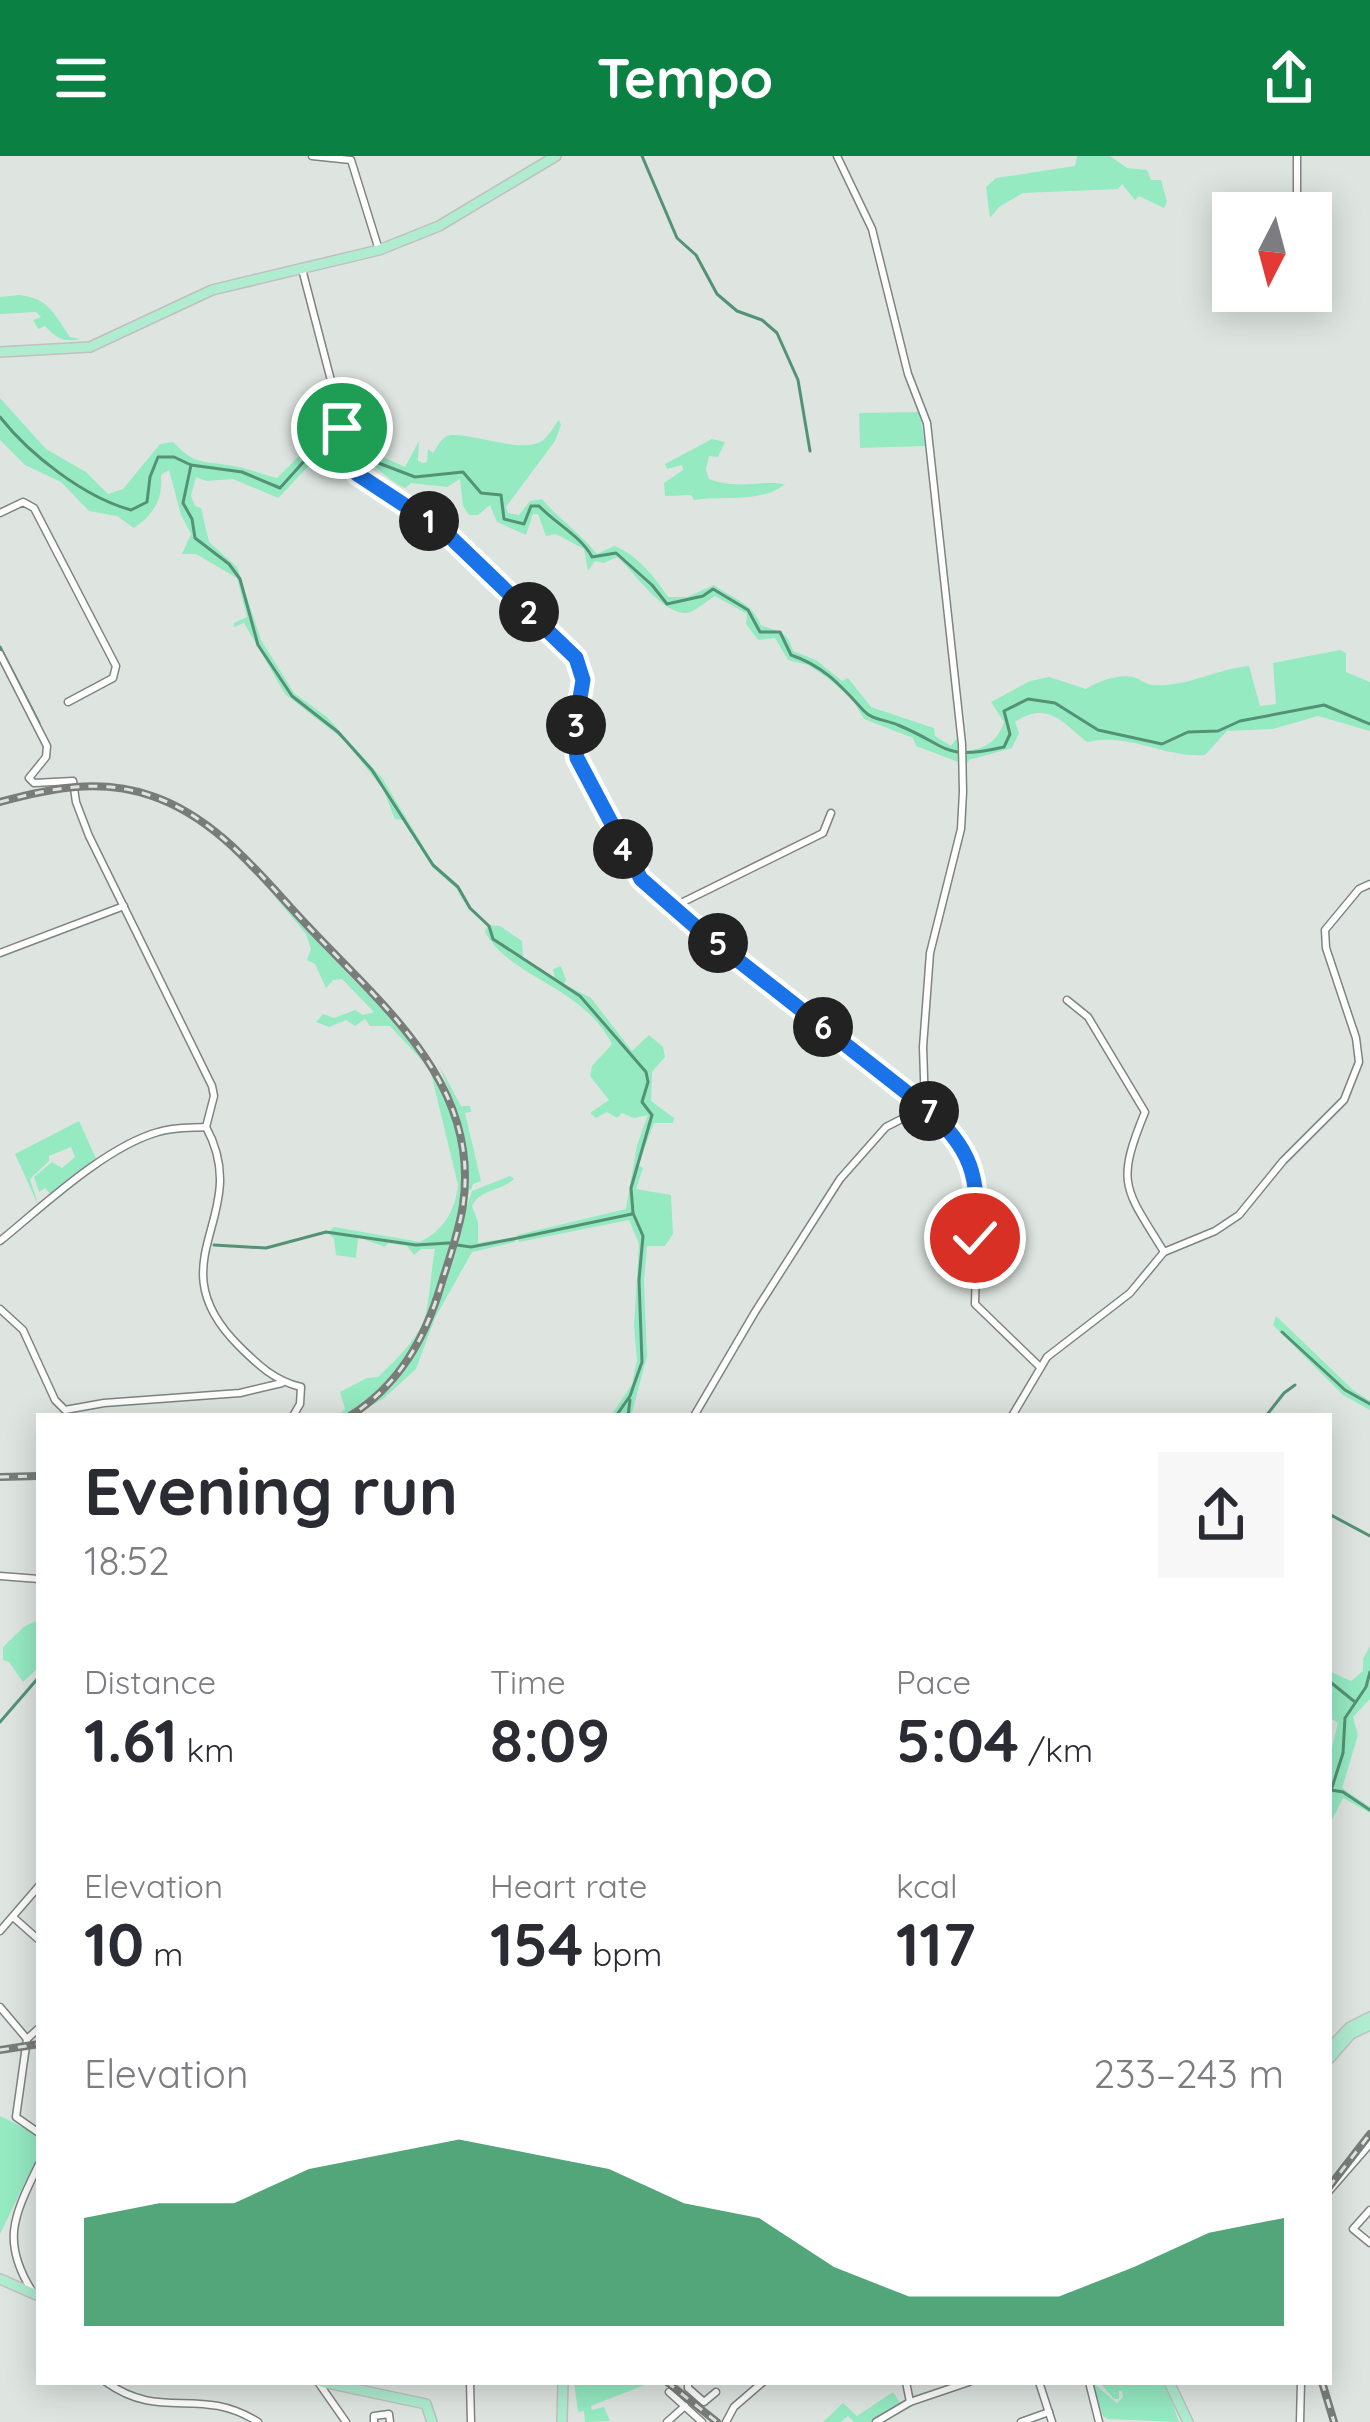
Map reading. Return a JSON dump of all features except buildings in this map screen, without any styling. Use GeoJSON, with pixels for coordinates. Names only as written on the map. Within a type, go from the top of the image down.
{"type":"FeatureCollection","features":[{"type":"Feature","properties":{"kind":"main road"},"geometry":{"type":"LineString","coordinates":[[0,352],[90,346],[212,290],[379,250],[439,226],[556,156]]}},
{"type":"Feature","properties":{"kind":"main road"},"geometry":{"type":"LineString","coordinates":[[1332,2046],[1350,2026],[1370,2021]]}},
{"type":"Feature","properties":{"kind":"main road"},"geometry":{"type":"LineString","coordinates":[[1332,2056],[1370,2021]]}},
{"type":"Feature","properties":{"kind":"main road"},"geometry":{"type":"LineString","coordinates":[[0,2279],[36,2295]]}},
{"type":"Feature","properties":{"kind":"main road"},"geometry":{"type":"LineString","coordinates":[[336,2385],[426,2404],[432,2422]]}},
{"type":"Feature","properties":{"kind":"main road"},"geometry":{"type":"LineString","coordinates":[[385,2394],[402,2385],[404,2398]]}},
{"type":"Feature","properties":{"kind":"main road"},"geometry":{"type":"LineString","coordinates":[[562,2422],[563,2385]]}},
{"type":"Feature","properties":{"kind":"main road"},"geometry":{"type":"LineString","coordinates":[[1170,2385],[1185,2422]]}},
{"type":"Feature","properties":{"kind":"street"},"geometry":{"type":"LineString","coordinates":[[312,156],[351,160],[379,250]]}},
{"type":"Feature","properties":{"kind":"street"},"geometry":{"type":"LineString","coordinates":[[837,156],[872,229],[908,374],[927,423],[962,744],[961,829],[928,971],[925,1107]]}},
{"type":"Feature","properties":{"kind":"street"},"geometry":{"type":"LineString","coordinates":[[1297,156],[1297,192]]}},
{"type":"Feature","properties":{"kind":"street"},"geometry":{"type":"LineString","coordinates":[[302,269],[357,474],[444,531],[576,658],[583,680],[574,734],[577,758],[631,863],[652,890],[958,1138],[978,1190],[974,1304],[1039,1366]]}},
{"type":"Feature","properties":{"kind":"street"},"geometry":{"type":"LineString","coordinates":[[0,513],[22,502],[34,508],[116,666],[113,678],[68,702]]}},
{"type":"Feature","properties":{"kind":"street"},"geometry":{"type":"LineString","coordinates":[[0,654],[46,746],[45,759],[28,778],[34,783],[74,781],[79,813],[212,1086],[206,1127],[216,1147],[220,1182],[201,1274],[202,1291],[230,1336],[282,1383]]}},
{"type":"Feature","properties":{"kind":"street"},"geometry":{"type":"LineString","coordinates":[[673,908],[823,833],[831,813]]}},
{"type":"Feature","properties":{"kind":"street"},"geometry":{"type":"LineString","coordinates":[[1014,1413],[1039,1366],[1136,1288],[1164,1252],[1215,1231],[1239,1215],[1283,1161],[1344,1100],[1359,1062],[1325,930],[1359,890],[1370,884]]}},
{"type":"Feature","properties":{"kind":"street"},"geometry":{"type":"LineString","coordinates":[[0,953],[124,906]]}},
{"type":"Feature","properties":{"kind":"street"},"geometry":{"type":"LineString","coordinates":[[1067,1000],[1088,1018],[1145,1112],[1126,1160],[1125,1182],[1164,1252]]}},
{"type":"Feature","properties":{"kind":"street"},"geometry":{"type":"LineString","coordinates":[[696,1413],[840,1179],[886,1127],[925,1107]]}},
{"type":"Feature","properties":{"kind":"street"},"geometry":{"type":"LineString","coordinates":[[0,1241],[87,1171],[140,1140],[160,1131],[206,1127]]}},
{"type":"Feature","properties":{"kind":"street"},"geometry":{"type":"LineString","coordinates":[[0,1309],[23,1330],[55,1400],[65,1410],[240,1394],[282,1383],[301,1387],[294,1413]]}},
{"type":"Feature","properties":{"kind":"street"},"geometry":{"type":"LineString","coordinates":[[0,1576],[36,1579]]}},
{"type":"Feature","properties":{"kind":"street"},"geometry":{"type":"LineString","coordinates":[[0,1931],[36,1890]]}},
{"type":"Feature","properties":{"kind":"street"},"geometry":{"type":"LineString","coordinates":[[14,1917],[36,1937]]}},
{"type":"Feature","properties":{"kind":"street"},"geometry":{"type":"LineString","coordinates":[[0,2007],[27,2039]]}},
{"type":"Feature","properties":{"kind":"street"},"geometry":{"type":"LineString","coordinates":[[36,2031],[27,2039],[16,2117],[36,2131]]}},
{"type":"Feature","properties":{"kind":"street"},"geometry":{"type":"LineString","coordinates":[[1332,2188],[1370,2144]]}},
{"type":"Feature","properties":{"kind":"street"},"geometry":{"type":"LineString","coordinates":[[36,2170],[14,2217],[12,2234],[16,2267],[36,2295]]}},
{"type":"Feature","properties":{"kind":"street"},"geometry":{"type":"LineString","coordinates":[[1370,2210],[1353,2229],[1370,2243]]}},
{"type":"Feature","properties":{"kind":"street"},"geometry":{"type":"LineString","coordinates":[[108,2385],[129,2406]]}},
{"type":"Feature","properties":{"kind":"street"},"geometry":{"type":"LineString","coordinates":[[322,2385],[346,2422]]}},
{"type":"Feature","properties":{"kind":"street"},"geometry":{"type":"LineString","coordinates":[[470,2385],[471,2422]]}},
{"type":"Feature","properties":{"kind":"street"},"geometry":{"type":"LineString","coordinates":[[688,2385],[704,2402],[716,2392]]}},
{"type":"Feature","properties":{"kind":"street"},"geometry":{"type":"LineString","coordinates":[[728,2422],[734,2407],[761,2385]]}},
{"type":"Feature","properties":{"kind":"street"},"geometry":{"type":"LineString","coordinates":[[907,2385],[910,2402]]}},
{"type":"Feature","properties":{"kind":"street"},"geometry":{"type":"LineString","coordinates":[[876,2422],[910,2402],[961,2385]]}},
{"type":"Feature","properties":{"kind":"street"},"geometry":{"type":"LineString","coordinates":[[1041,2385],[1052,2422]]}},
{"type":"Feature","properties":{"kind":"street"},"geometry":{"type":"LineString","coordinates":[[1090,2385],[1100,2422]]}},
{"type":"Feature","properties":{"kind":"street"},"geometry":{"type":"LineString","coordinates":[[1300,2422],[1301,2385]]}},
{"type":"Feature","properties":{"kind":"street"},"geometry":{"type":"LineString","coordinates":[[669,2392],[702,2422]]}},
{"type":"Feature","properties":{"kind":"street"},"geometry":{"type":"LineString","coordinates":[[374,2419],[385,2394]]}},
{"type":"Feature","properties":{"kind":"street"},"geometry":{"type":"LineString","coordinates":[[667,2422],[685,2406]]}},
{"type":"Feature","properties":{"kind":"street"},"geometry":{"type":"LineString","coordinates":[[184,2416],[209,2408],[225,2409],[258,2422]]}},
{"type":"Feature","properties":{"kind":"street"},"geometry":{"type":"LineString","coordinates":[[1021,2422],[1049,2412]]}},
{"type":"Feature","properties":{"kind":"street"},"geometry":{"type":"LineString","coordinates":[[374,2419],[389,2414],[390,2422]]}},
{"type":"Feature","properties":{"kind":"green space"},"geometry":{"type":"Polygon","coordinates":[[[1077,156],[1110,156],[1127,168],[1147,170],[1151,180],[1161,180],[1167,202],[1164,208],[1139,196],[1135,200],[1122,184],[1118,189],[1023,193],[990,218],[986,187],[996,178],[1075,166],[1077,156]]]}},
{"type":"Feature","properties":{"kind":"green space"},"geometry":{"type":"Polygon","coordinates":[[[19,295],[44,304],[70,337],[80,339],[61,338],[45,326],[38,329],[33,320],[41,317],[36,312],[0,314],[0,297],[19,295]]]}},
{"type":"Feature","properties":{"kind":"green space"},"geometry":{"type":"Polygon","coordinates":[[[0,398],[46,449],[86,472],[108,494],[123,489],[160,444],[173,442],[198,460],[277,478],[311,444],[342,436],[346,454],[316,461],[278,498],[233,479],[196,477],[191,496],[201,508],[209,542],[237,567],[261,640],[294,693],[327,717],[382,778],[434,864],[459,886],[471,908],[488,925],[500,926],[522,941],[523,958],[555,978],[553,969],[561,966],[564,984],[591,998],[632,1051],[649,1035],[663,1047],[665,1057],[652,1072],[651,1101],[674,1118],[673,1123],[654,1123],[638,1165],[643,1168],[636,1189],[671,1195],[673,1234],[665,1246],[647,1246],[647,1356],[632,1413],[613,1413],[632,1384],[637,1360],[639,1244],[629,1220],[519,1242],[517,1235],[626,1209],[637,1145],[648,1115],[634,1118],[622,1113],[617,1118],[607,1112],[596,1118],[590,1113],[609,1100],[590,1076],[592,1066],[612,1044],[583,1008],[496,948],[485,932],[487,926],[432,867],[402,820],[395,819],[383,789],[345,741],[285,694],[244,623],[234,627],[247,617],[237,578],[196,554],[182,554],[191,534],[169,470],[161,475],[156,506],[134,528],[117,516],[89,511],[61,482],[25,465],[0,440],[0,398]]]}},
{"type":"Feature","properties":{"kind":"green space"},"geometry":{"type":"Polygon","coordinates":[[[920,412],[925,446],[860,448],[859,413],[920,412]]]}},
{"type":"Feature","properties":{"kind":"green space"},"geometry":{"type":"Polygon","coordinates":[[[559,420],[555,441],[506,507],[508,513],[519,515],[530,501],[542,499],[597,554],[614,546],[630,554],[668,597],[687,597],[714,585],[747,606],[761,625],[785,635],[793,651],[816,660],[842,681],[848,678],[871,707],[934,728],[935,736],[951,746],[959,735],[961,763],[864,719],[852,699],[825,676],[788,660],[775,638],[758,640],[746,624],[747,614],[715,596],[691,612],[671,609],[617,557],[595,561],[588,571],[584,549],[556,534],[546,536],[538,514],[533,514],[526,535],[497,522],[490,505],[478,515],[469,515],[463,506],[460,479],[447,487],[411,483],[405,488],[352,448],[358,446],[405,467],[419,441],[418,461],[423,463],[428,449],[433,453],[445,437],[530,445],[543,440],[559,420]]]}},
{"type":"Feature","properties":{"kind":"green space"},"geometry":{"type":"Polygon","coordinates":[[[712,439],[725,442],[718,457],[709,456],[709,479],[730,484],[785,484],[742,498],[665,496],[664,483],[683,470],[682,465],[667,469],[665,464],[712,439]]]}},
{"type":"Feature","properties":{"kind":"green space"},"geometry":{"type":"Polygon","coordinates":[[[1340,650],[1346,653],[1346,672],[1370,682],[1370,731],[1318,716],[1273,729],[1227,731],[1205,755],[1190,755],[1118,740],[1087,742],[1054,717],[1037,713],[1015,722],[1019,733],[1012,748],[969,760],[965,767],[965,751],[989,743],[1004,722],[991,702],[1030,681],[1049,677],[1086,689],[1128,676],[1164,685],[1249,666],[1260,706],[1276,704],[1273,663],[1340,650]]]}},
{"type":"Feature","properties":{"kind":"green space"},"geometry":{"type":"Polygon","coordinates":[[[260,879],[425,1060],[440,1084],[452,1110],[464,1167],[457,1228],[424,1328],[401,1369],[377,1395],[351,1413],[340,1413],[345,1409],[340,1392],[378,1377],[418,1332],[427,1309],[435,1249],[421,1249],[414,1255],[407,1246],[388,1243],[385,1247],[358,1237],[356,1258],[336,1255],[334,1238],[327,1233],[334,1227],[420,1242],[447,1219],[458,1185],[430,1069],[390,1026],[370,1026],[365,1019],[355,1026],[346,1020],[329,1027],[316,1022],[323,1014],[334,1018],[355,1010],[363,1015],[374,1012],[342,979],[326,988],[315,964],[307,960],[311,949],[306,934],[260,879]]]}},
{"type":"Feature","properties":{"kind":"green space"},"geometry":{"type":"Polygon","coordinates":[[[439,1065],[461,1106],[470,1106],[471,1112],[465,1113],[481,1181],[471,1190],[467,1189],[460,1120],[439,1065]]]}},
{"type":"Feature","properties":{"kind":"green space"},"geometry":{"type":"Polygon","coordinates":[[[79,1121],[98,1163],[51,1195],[45,1188],[39,1192],[34,1177],[52,1162],[62,1168],[75,1157],[71,1147],[49,1156],[30,1179],[39,1207],[15,1154],[79,1121]]]}},
{"type":"Feature","properties":{"kind":"green space"},"geometry":{"type":"Polygon","coordinates":[[[510,1176],[514,1179],[480,1196],[472,1206],[478,1243],[514,1237],[515,1242],[472,1252],[435,1318],[416,1369],[383,1399],[357,1413],[392,1387],[422,1341],[472,1191],[510,1176]]]}},
{"type":"Feature","properties":{"kind":"green space"},"geometry":{"type":"Polygon","coordinates":[[[1276,1316],[1370,1401],[1370,1410],[1343,1395],[1273,1325],[1276,1316]]]}},
{"type":"Feature","properties":{"kind":"green space"},"geometry":{"type":"Polygon","coordinates":[[[36,1621],[36,1670],[23,1682],[3,1660],[3,1647],[36,1621]]]}},
{"type":"Feature","properties":{"kind":"green space"},"geometry":{"type":"Polygon","coordinates":[[[1370,1646],[1370,1699],[1353,1717],[1358,1735],[1342,1788],[1370,1807],[1370,1813],[1343,1798],[1332,1820],[1332,1748],[1338,1723],[1332,1719],[1332,1672],[1351,1681],[1363,1671],[1370,1646]]]}},
{"type":"Feature","properties":{"kind":"green space"},"geometry":{"type":"Polygon","coordinates":[[[0,2116],[36,2134],[36,2160],[0,2234],[0,2116]]]}},
{"type":"Feature","properties":{"kind":"green space"},"geometry":{"type":"Polygon","coordinates":[[[574,2385],[644,2385],[591,2406],[592,2410],[604,2407],[610,2421],[585,2422],[584,2411],[578,2412],[574,2385]]]}},
{"type":"Feature","properties":{"kind":"green space"},"geometry":{"type":"Polygon","coordinates":[[[1093,2385],[1117,2403],[1122,2391],[1114,2399],[1102,2385],[1166,2385],[1179,2422],[1108,2419],[1093,2385]]]}},
{"type":"Feature","properties":{"kind":"green space"},"geometry":{"type":"Polygon","coordinates":[[[893,2392],[901,2404],[871,2422],[854,2422],[848,2416],[841,2422],[823,2422],[843,2403],[857,2416],[893,2392]]]}},
{"type":"Feature","properties":{"kind":"waterway"},"geometry":{"type":"LineString","coordinates":[[642,156],[677,238],[696,255],[717,294],[777,333],[798,380],[810,451]]}},
{"type":"Feature","properties":{"kind":"waterway"},"geometry":{"type":"LineString","coordinates":[[0,417],[59,473],[131,510],[147,502],[158,457],[174,457],[191,465],[183,503],[195,538],[229,564],[240,579],[258,645],[292,696],[338,732],[372,770],[433,865],[458,887],[470,908],[489,926],[493,939],[580,996],[646,1072],[642,1102],[652,1115],[631,1188],[633,1213],[643,1236],[639,1280],[642,1362],[618,1413]]}},
{"type":"Feature","properties":{"kind":"waterway"},"geometry":{"type":"LineString","coordinates":[[191,465],[242,472],[280,488],[306,459],[334,446],[415,477],[463,472],[481,493],[501,495],[504,519],[524,524],[531,506],[539,506],[592,557],[616,553],[667,604],[713,589],[748,610],[760,632],[780,632],[791,655],[823,671],[867,714],[957,752],[1004,747],[1010,734],[1004,711],[1028,699],[1055,703],[1098,730],[1162,744],[1188,732],[1218,731],[1240,721],[1324,705],[1370,724]]}},
{"type":"Feature","properties":{"kind":"waterway"},"geometry":{"type":"LineString","coordinates":[[0,647],[39,723]]}},
{"type":"Feature","properties":{"kind":"waterway"},"geometry":{"type":"LineString","coordinates":[[457,1245],[471,1247],[632,1214]]}},
{"type":"Feature","properties":{"kind":"waterway"},"geometry":{"type":"LineString","coordinates":[[214,1245],[266,1248],[326,1232],[416,1245],[449,1243]]}},
{"type":"Feature","properties":{"kind":"waterway"},"geometry":{"type":"LineString","coordinates":[[1282,1332],[1345,1390],[1370,1404]]}},
{"type":"Feature","properties":{"kind":"waterway"},"geometry":{"type":"LineString","coordinates":[[1268,1413],[1295,1385]]}},
{"type":"Feature","properties":{"kind":"waterway"},"geometry":{"type":"LineString","coordinates":[[628,1413],[630,1400]]}},
{"type":"Feature","properties":{"kind":"waterway"},"geometry":{"type":"LineString","coordinates":[[1332,1516],[1370,1536]]}},
{"type":"Feature","properties":{"kind":"waterway"},"geometry":{"type":"LineString","coordinates":[[1332,1788],[1343,1753],[1345,1718],[1366,1687],[1370,1672]]}},
{"type":"Feature","properties":{"kind":"waterway"},"geometry":{"type":"LineString","coordinates":[[0,1722],[36,1680]]}},
{"type":"Feature","properties":{"kind":"waterway"},"geometry":{"type":"LineString","coordinates":[[1332,1683],[1355,1702]]}},
{"type":"Feature","properties":{"kind":"waterway"},"geometry":{"type":"LineString","coordinates":[[1332,1790],[1370,1810]]}},
{"type":"Feature","properties":{"kind":"railway"},"geometry":{"type":"LineString","coordinates":[[0,802],[57,789],[113,787],[152,796],[197,818],[254,868],[393,1015],[441,1083],[456,1120],[464,1161],[463,1205],[456,1235],[435,1305],[418,1342],[383,1390],[354,1413]]}},
{"type":"Feature","properties":{"kind":"railway"},"geometry":{"type":"LineString","coordinates":[[0,1477],[36,1476]]}},
{"type":"Feature","properties":{"kind":"railway"},"geometry":{"type":"LineString","coordinates":[[0,2050],[36,2044]]}},
{"type":"Feature","properties":{"kind":"railway"},"geometry":{"type":"LineString","coordinates":[[1332,2183],[1370,2134]]}},
{"type":"Feature","properties":{"kind":"railway"},"geometry":{"type":"LineString","coordinates":[[671,2385],[717,2422]]}},
{"type":"Feature","properties":{"kind":"railway"},"geometry":{"type":"LineString","coordinates":[[1323,2385],[1334,2422]]}},
{"type":"Feature","properties":{"kind":"route"},"geometry":{"type":"LineString","coordinates":[[342,428],[357,474],[444,531],[576,658],[583,680],[574,734],[577,758],[641,879],[958,1138],[978,1190],[975,1238]]}}]}
